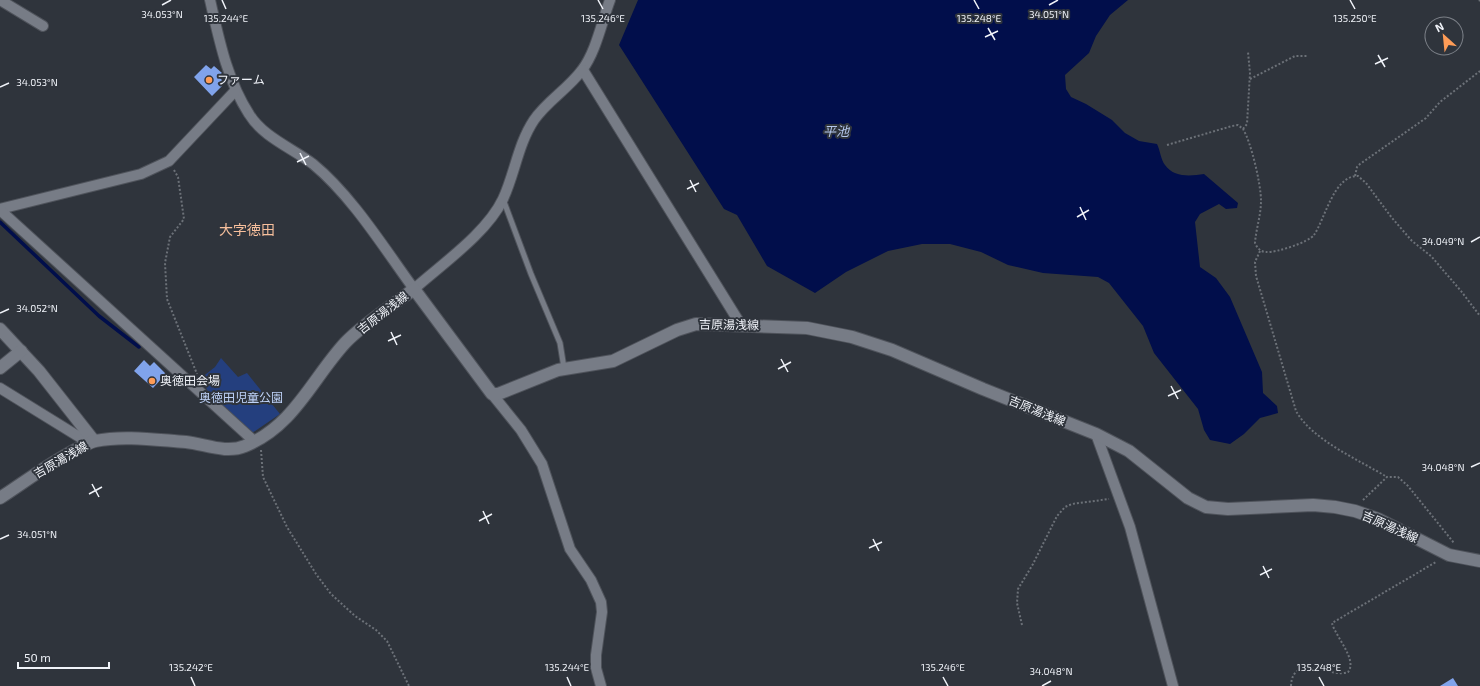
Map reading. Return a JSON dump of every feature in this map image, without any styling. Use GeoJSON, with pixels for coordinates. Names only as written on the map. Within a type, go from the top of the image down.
{"type":"FeatureCollection","features":[{"type":"Feature","properties":{"kind":"main road","name":"吉原湯浅線"},"geometry":{"type":"LineString","coordinates":[[0,498],[59,458],[91,442],[127,439],[187,442],[232,449],[258,439],[290,414],[302,401],[337,352],[349,339],[414,289],[492,394],[498,394],[564,369],[613,361],[676,330],[689,326],[706,324],[806,328],[852,337],[892,350],[983,389],[1096,434],[1129,451],[1188,498],[1206,507],[1228,509],[1313,505],[1355,511],[1378,519],[1449,555],[1480,561]]}},
{"type":"Feature","properties":{"kind":"main road"},"geometry":{"type":"LineString","coordinates":[[0,329],[40,371],[91,442]]}},
{"type":"Feature","properties":{"kind":"main road"},"geometry":{"type":"LineString","coordinates":[[0,368],[21,351]]}},
{"type":"Feature","properties":{"kind":"street"},"geometry":{"type":"LineString","coordinates":[[0,0],[43,26]]}},
{"type":"Feature","properties":{"kind":"street"},"geometry":{"type":"LineString","coordinates":[[210,0],[219,38],[235,91],[250,116],[273,138],[313,164],[342,193],[357,210],[414,289],[494,216],[503,198],[528,129],[542,109],[583,70],[590,56],[610,0]]}},
{"type":"Feature","properties":{"kind":"street"},"geometry":{"type":"LineString","coordinates":[[583,70],[740,325]]}},
{"type":"Feature","properties":{"kind":"street"},"geometry":{"type":"LineString","coordinates":[[0,209],[141,174],[169,161],[235,91]]}},
{"type":"Feature","properties":{"kind":"street"},"geometry":{"type":"LineString","coordinates":[[0,209],[258,439]]}},
{"type":"Feature","properties":{"kind":"street"},"geometry":{"type":"LineString","coordinates":[[0,388],[91,442]]}},
{"type":"Feature","properties":{"kind":"street"},"geometry":{"type":"LineString","coordinates":[[492,394],[522,430],[534,450],[547,476],[554,504],[570,549],[591,580],[601,602],[602,612],[596,655],[596,668],[601,686]]}},
{"type":"Feature","properties":{"kind":"street"},"geometry":{"type":"LineString","coordinates":[[1096,434],[1120,496],[1141,561],[1173,686]]}},
{"type":"Feature","properties":{"kind":"lane"},"geometry":{"type":"LineString","coordinates":[[503,198],[531,274],[560,343],[564,369]]}},
{"type":"Feature","properties":{"kind":"path"},"geometry":{"type":"LineString","coordinates":[[1243,129],[1247,124],[1250,78],[1248,52]]}},
{"type":"Feature","properties":{"kind":"path"},"geometry":{"type":"LineString","coordinates":[[1250,78],[1291,58],[1307,56]]}},
{"type":"Feature","properties":{"kind":"path"},"geometry":{"type":"LineString","coordinates":[[1355,176],[1357,167],[1360,164],[1426,118],[1440,102],[1480,71]]}},
{"type":"Feature","properties":{"kind":"path"},"geometry":{"type":"LineString","coordinates":[[1167,145],[1232,126],[1238,125],[1243,129],[1255,166],[1260,192],[1260,208],[1255,243],[1260,251],[1267,253],[1287,248],[1311,238],[1340,186],[1348,178],[1358,176],[1366,183],[1392,218],[1412,241],[1431,256],[1480,316]]}},
{"type":"Feature","properties":{"kind":"path"},"geometry":{"type":"LineString","coordinates":[[169,161],[178,177],[184,220],[170,237],[165,263],[167,299],[199,379]]}},
{"type":"Feature","properties":{"kind":"path"},"geometry":{"type":"LineString","coordinates":[[1260,251],[1255,262],[1256,276],[1296,411],[1305,425],[1323,439],[1387,477]]}},
{"type":"Feature","properties":{"kind":"path"},"geometry":{"type":"LineString","coordinates":[[258,439],[263,476],[287,527],[316,574],[331,594],[355,616],[376,630],[387,641],[409,686]]}},
{"type":"Feature","properties":{"kind":"path"},"geometry":{"type":"LineString","coordinates":[[1355,511],[1379,483],[1387,477],[1391,476],[1398,478],[1408,486],[1454,544]]}},
{"type":"Feature","properties":{"kind":"path"},"geometry":{"type":"LineString","coordinates":[[1022,625],[1018,603],[1018,589],[1033,564],[1057,516],[1065,507],[1072,504],[1120,496]]}},
{"type":"Feature","properties":{"kind":"path"},"geometry":{"type":"LineString","coordinates":[[1291,686],[1291,682],[1296,673],[1306,668],[1324,669],[1340,674],[1348,672],[1351,666],[1350,659],[1332,623],[1433,564]]}},
{"type":"Feature","properties":{"kind":"green space","name":"奥徳田児童公園"},"geometry":{"type":"Polygon","coordinates":[[[221,358],[238,377],[247,373],[280,414],[252,433],[212,399],[201,378],[215,367],[221,358]]]}},
{"type":"Feature","properties":{"kind":"water","name":"平池"},"geometry":{"type":"Polygon","coordinates":[[[638,0],[1128,0],[1110,15],[1096,36],[1089,53],[1065,75],[1066,89],[1071,97],[1086,104],[1112,120],[1125,133],[1139,141],[1157,144],[1164,163],[1173,172],[1183,175],[1204,174],[1238,203],[1237,208],[1226,209],[1219,204],[1200,214],[1195,222],[1200,267],[1216,278],[1230,297],[1262,372],[1263,393],[1277,406],[1278,413],[1260,418],[1244,434],[1230,444],[1210,440],[1204,430],[1198,409],[1154,353],[1143,326],[1109,283],[1098,277],[1043,273],[1008,265],[981,252],[950,244],[922,244],[888,251],[846,272],[815,293],[767,266],[737,215],[724,209],[619,45],[638,0]]]}},
{"type":"Feature","properties":{"kind":"building","name":"ファーム"},"geometry":{"type":"Polygon","coordinates":[[[206,65],[211,69],[214,66],[222,73],[218,76],[225,83],[212,96],[194,77],[206,65]]]}},
{"type":"Feature","properties":{"kind":"building","name":"奥徳田会場"},"geometry":{"type":"Polygon","coordinates":[[[144,360],[150,366],[154,362],[166,374],[153,388],[134,371],[144,360]]]}},
{"type":"Feature","properties":{"kind":"building"},"geometry":{"type":"Polygon","coordinates":[[[1453,678],[1458,686],[1440,686],[1453,678]]]}},
{"type":"Feature","properties":{"kind":"waterway"},"geometry":{"type":"LineString","coordinates":[[0,222],[99,316],[139,347]]}},
{"type":"Feature","properties":{"kind":"place","name":"ファーム"},"geometry":{"type":"Point","coordinates":[209,80]}},
{"type":"Feature","properties":{"kind":"place","name":"奥徳田会場"},"geometry":{"type":"Point","coordinates":[152,381]}},
{"type":"Feature","properties":{"kind":"district","name":"大字徳田"},"geometry":{"type":"Point","coordinates":[247,230]}}]}
